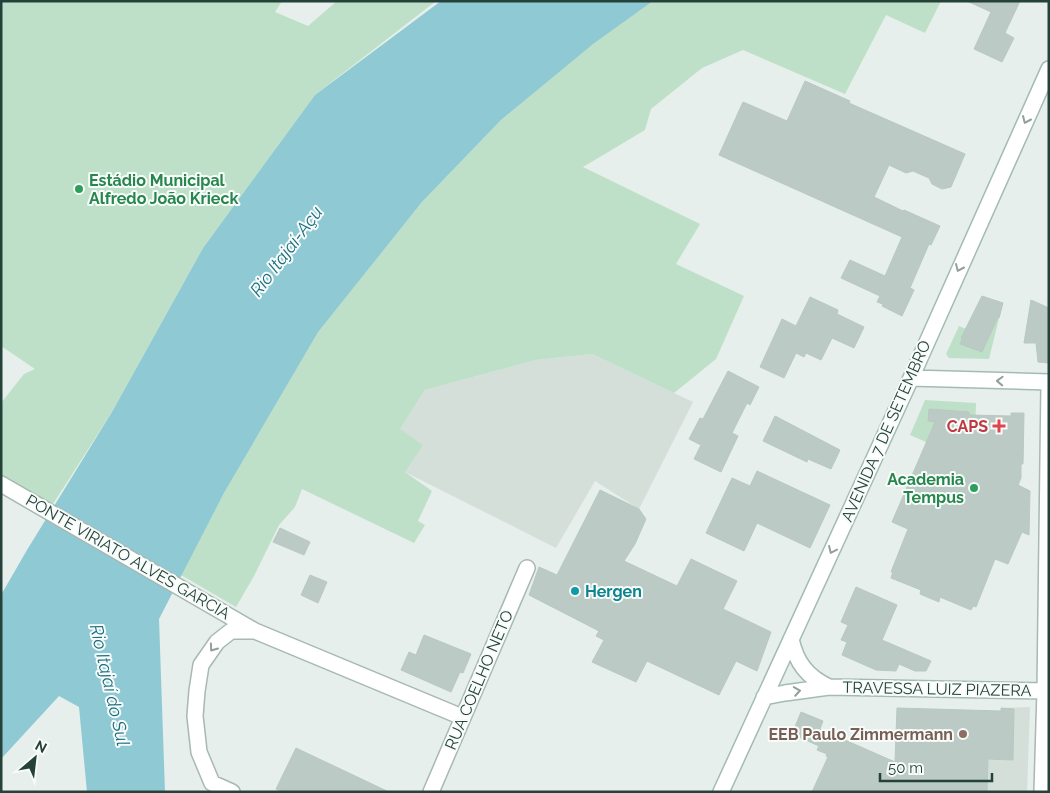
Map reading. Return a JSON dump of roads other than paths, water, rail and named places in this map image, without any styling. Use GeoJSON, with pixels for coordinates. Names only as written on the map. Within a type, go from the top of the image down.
{"type":"FeatureCollection","features":[{"type":"Feature","properties":{"kind":"street","name":"AVENIDA 7 DE SETEMBRO"},"geometry":{"type":"LineString","coordinates":[[721,792],[911,378],[1048,73]]}},
{"type":"Feature","properties":{"kind":"street"},"geometry":{"type":"LineString","coordinates":[[911,378],[1049,383],[1047,691],[1042,792]]}},
{"type":"Feature","properties":{"kind":"street","name":"PONTE VIRIATO ALVES GARCIA"},"geometry":{"type":"LineString","coordinates":[[1,484],[255,631],[462,717]]}},
{"type":"Feature","properties":{"kind":"street","name":"RUA COELHO NETO"},"geometry":{"type":"LineString","coordinates":[[433,791],[462,717],[527,568]]}},
{"type":"Feature","properties":{"kind":"street"},"geometry":{"type":"LineString","coordinates":[[232,792],[212,782],[199,752],[195,716],[196,691],[202,665],[217,642],[231,631],[255,631]]}},
{"type":"Feature","properties":{"kind":"street","name":"TRAVESSA LUIZ PIAZERA"},"geometry":{"type":"LineString","coordinates":[[791,639],[794,652],[800,664],[818,682],[829,687]]}},
{"type":"Feature","properties":{"kind":"street","name":"TRAVESSA LUIZ PIAZERA"},"geometry":{"type":"LineString","coordinates":[[764,698],[829,687],[1047,691]]}},
{"type":"Feature","properties":{"kind":"water"},"geometry":{"type":"Polygon","coordinates":[[[441,1],[653,1],[593,44],[501,120],[422,202],[318,332],[224,493],[159,619],[165,792],[87,792],[79,707],[59,696],[1,759],[1,595],[27,550],[112,412],[203,248],[315,95],[441,1]]]}},
{"type":"Feature","properties":{"kind":"place","name":"Estádio Municipal Alfredo João Krieck"},"geometry":{"type":"Point","coordinates":[79,189]}},
{"type":"Feature","properties":{"kind":"place","name":"CAPS"},"geometry":{"type":"Point","coordinates":[999,426]}},
{"type":"Feature","properties":{"kind":"place","name":"Academia Tempus"},"geometry":{"type":"Point","coordinates":[974,488]}},
{"type":"Feature","properties":{"kind":"place","name":"Hergen"},"geometry":{"type":"Point","coordinates":[575,591]}},
{"type":"Feature","properties":{"kind":"place","name":"EEB Paulo Zimmermann"},"geometry":{"type":"Point","coordinates":[963,734]}},
{"type":"Feature","properties":{"kind":"water label","name":"Rio Itajaí-Açu"},"geometry":{"type":"Point","coordinates":[286,251]}},
{"type":"Feature","properties":{"kind":"water label","name":"Rio Itajaí do Sul"},"geometry":{"type":"Point","coordinates":[110,685]}}]}
